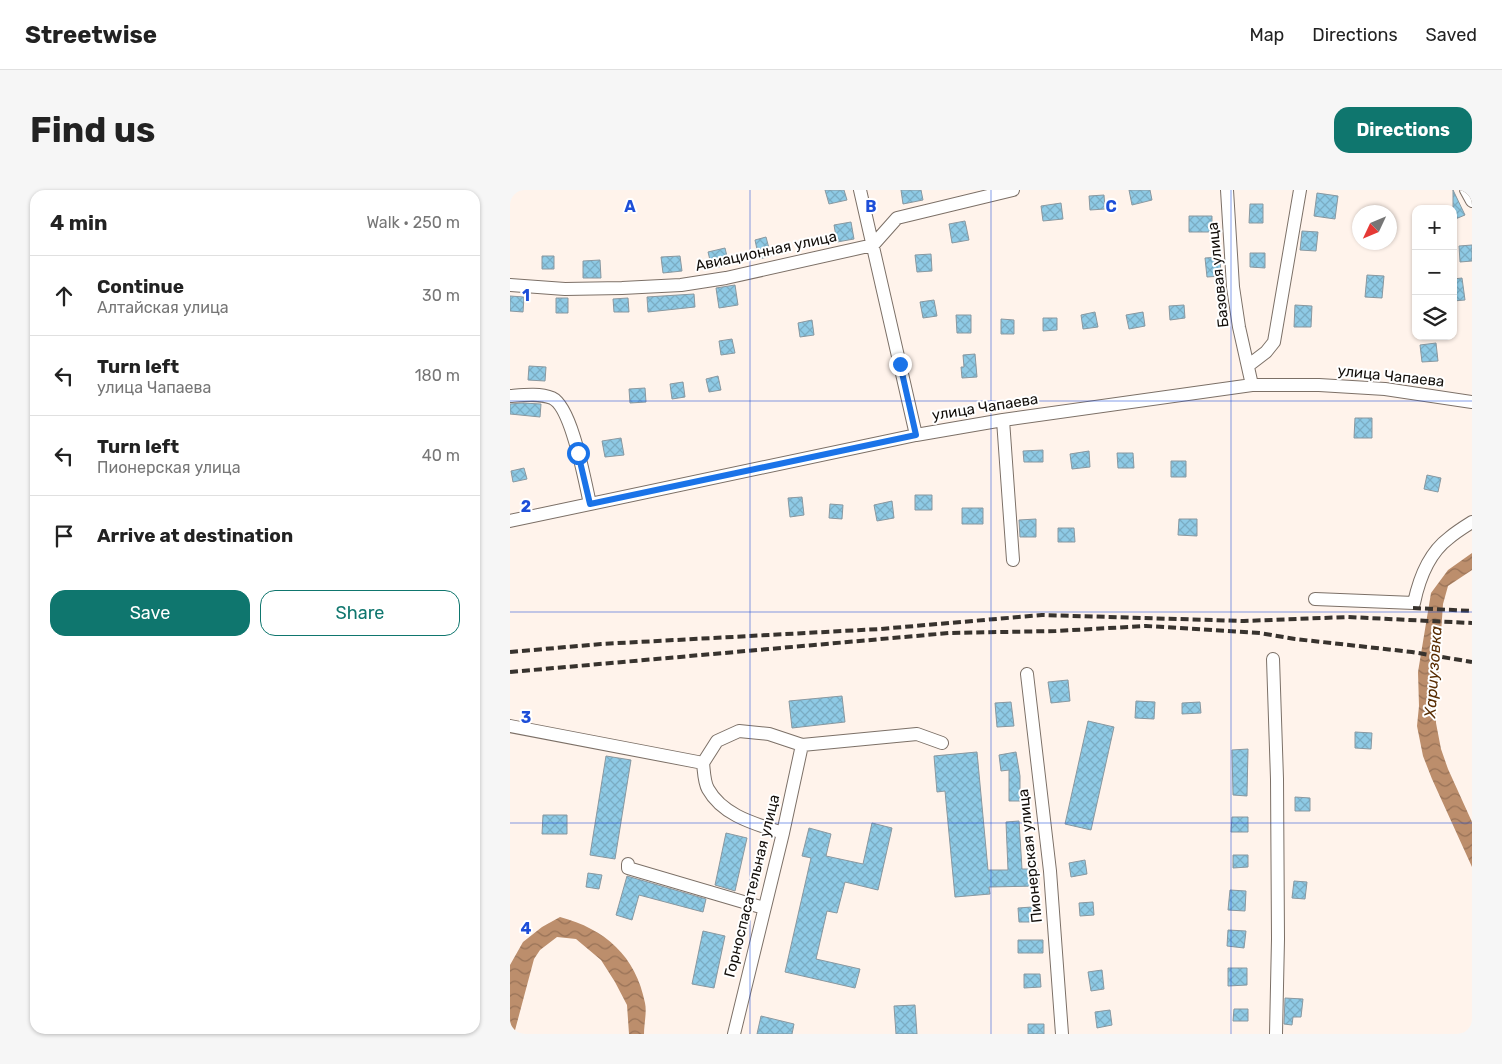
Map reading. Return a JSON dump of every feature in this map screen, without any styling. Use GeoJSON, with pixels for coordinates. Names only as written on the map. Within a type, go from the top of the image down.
{"type":"FeatureCollection","features":[{"type":"Feature","properties":{"kind":"street"},"geometry":{"type":"LineString","coordinates":[[860,190],[916,435]]}},
{"type":"Feature","properties":{"kind":"street"},"geometry":{"type":"LineString","coordinates":[[873,245],[897,218],[1014,190]]}},
{"type":"Feature","properties":{"kind":"street","name":"Базовая улица"},"geometry":{"type":"LineString","coordinates":[[1227,190],[1233,287],[1239,327],[1252,385]]}},
{"type":"Feature","properties":{"kind":"street"},"geometry":{"type":"LineString","coordinates":[[1249,365],[1266,352],[1274,342],[1300,190]]}},
{"type":"Feature","properties":{"kind":"street"},"geometry":{"type":"LineString","coordinates":[[1466,190],[1472,201]]}},
{"type":"Feature","properties":{"kind":"street","name":"Авиационная улица"},"geometry":{"type":"LineString","coordinates":[[510,285],[566,289],[681,285],[726,278],[873,245]]}},
{"type":"Feature","properties":{"kind":"street","name":"улица Чапаева"},"geometry":{"type":"LineString","coordinates":[[510,521],[916,435],[1004,420],[1252,385],[1319,385],[1385,388],[1472,402]]}},
{"type":"Feature","properties":{"kind":"street"},"geometry":{"type":"LineString","coordinates":[[510,396],[543,395],[553,398],[561,404],[567,416],[578,453],[590,504]]}},
{"type":"Feature","properties":{"kind":"street"},"geometry":{"type":"LineString","coordinates":[[1004,420],[1013,560]]}},
{"type":"Feature","properties":{"kind":"street"},"geometry":{"type":"LineString","coordinates":[[1315,599],[1414,603],[1418,584],[1428,563],[1448,538],[1472,522]]}},
{"type":"Feature","properties":{"kind":"street"},"geometry":{"type":"LineString","coordinates":[[1273,659],[1277,779],[1278,939],[1276,1034]]}},
{"type":"Feature","properties":{"kind":"street","name":"Пионерская улица"},"geometry":{"type":"LineString","coordinates":[[1027,674],[1050,872],[1062,1034]]}},
{"type":"Feature","properties":{"kind":"street"},"geometry":{"type":"LineString","coordinates":[[510,726],[702,763]]}},
{"type":"Feature","properties":{"kind":"street"},"geometry":{"type":"LineString","coordinates":[[783,833],[747,821],[720,805],[707,788],[702,763],[717,741],[739,731],[769,734],[802,746],[917,734],[942,743]]}},
{"type":"Feature","properties":{"kind":"street","name":"Горноспасательная улица"},"geometry":{"type":"LineString","coordinates":[[734,1034],[783,833],[802,746]]}},
{"type":"Feature","properties":{"kind":"street"},"geometry":{"type":"LineString","coordinates":[[628,864],[628,868],[764,908]]}},
{"type":"Feature","properties":{"kind":"water","name":"Хариузовка"},"geometry":{"type":"Polygon","coordinates":[[[1472,553],[1472,570],[1448,586],[1443,604],[1436,723],[1441,749],[1448,769],[1472,822],[1472,867],[1423,756],[1417,726],[1419,706],[1418,672],[1431,593],[1448,570],[1472,553]]]}},
{"type":"Feature","properties":{"kind":"water"},"geometry":{"type":"Polygon","coordinates":[[[560,917],[576,922],[604,937],[626,958],[641,986],[646,1014],[644,1034],[629,1034],[627,1005],[601,960],[576,939],[557,937],[540,950],[534,959],[514,1034],[510,1034],[510,965],[523,942],[542,927],[560,917]]]}},
{"type":"Feature","properties":{"kind":"building"},"geometry":{"type":"Polygon","coordinates":[[[825,190],[844,190],[847,200],[829,204],[825,190]]]}},
{"type":"Feature","properties":{"kind":"building"},"geometry":{"type":"Polygon","coordinates":[[[901,190],[921,190],[923,200],[903,204],[901,190]]]}},
{"type":"Feature","properties":{"kind":"building"},"geometry":{"type":"Polygon","coordinates":[[[1129,190],[1150,190],[1152,200],[1132,205],[1129,190]]]}},
{"type":"Feature","properties":{"kind":"building"},"geometry":{"type":"Polygon","coordinates":[[[1453,190],[1465,215],[1457,218],[1457,205],[1453,205],[1453,190]]]}},
{"type":"Feature","properties":{"kind":"building"},"geometry":{"type":"Polygon","coordinates":[[[1317,193],[1338,196],[1335,219],[1314,216],[1317,193]]]}},
{"type":"Feature","properties":{"kind":"building"},"geometry":{"type":"Polygon","coordinates":[[[1104,195],[1105,209],[1090,210],[1089,196],[1104,195]]]}},
{"type":"Feature","properties":{"kind":"building"},"geometry":{"type":"Polygon","coordinates":[[[1061,203],[1063,219],[1043,221],[1041,206],[1061,203]]]}},
{"type":"Feature","properties":{"kind":"building"},"geometry":{"type":"Polygon","coordinates":[[[1250,204],[1263,204],[1263,223],[1249,223],[1250,204]]]}},
{"type":"Feature","properties":{"kind":"building"},"geometry":{"type":"Polygon","coordinates":[[[1189,216],[1212,216],[1212,232],[1189,232],[1189,216]]]}},
{"type":"Feature","properties":{"kind":"building"},"geometry":{"type":"Polygon","coordinates":[[[965,221],[969,240],[952,243],[949,224],[965,221]]]}},
{"type":"Feature","properties":{"kind":"building"},"geometry":{"type":"Polygon","coordinates":[[[851,222],[854,239],[837,242],[834,225],[851,222]]]}},
{"type":"Feature","properties":{"kind":"building"},"geometry":{"type":"Polygon","coordinates":[[[1302,231],[1318,232],[1316,251],[1300,250],[1302,231]]]}},
{"type":"Feature","properties":{"kind":"building"},"geometry":{"type":"Polygon","coordinates":[[[766,237],[771,256],[759,259],[755,240],[766,237]]]}},
{"type":"Feature","properties":{"kind":"building"},"geometry":{"type":"Polygon","coordinates":[[[1472,245],[1472,261],[1460,262],[1459,246],[1472,245]]]}},
{"type":"Feature","properties":{"kind":"building"},"geometry":{"type":"Polygon","coordinates":[[[725,248],[729,265],[712,268],[708,252],[725,248]]]}},
{"type":"Feature","properties":{"kind":"building"},"geometry":{"type":"Polygon","coordinates":[[[1250,253],[1265,253],[1265,268],[1250,267],[1250,253]]]}},
{"type":"Feature","properties":{"kind":"building"},"geometry":{"type":"Polygon","coordinates":[[[931,254],[932,271],[917,272],[915,255],[931,254]]]}},
{"type":"Feature","properties":{"kind":"building"},"geometry":{"type":"Polygon","coordinates":[[[542,256],[554,256],[554,269],[542,269],[542,256]]]}},
{"type":"Feature","properties":{"kind":"building"},"geometry":{"type":"Polygon","coordinates":[[[680,256],[682,271],[663,273],[661,257],[680,256]]]}},
{"type":"Feature","properties":{"kind":"building"},"geometry":{"type":"Polygon","coordinates":[[[1220,257],[1221,276],[1207,277],[1205,258],[1220,257]]]}},
{"type":"Feature","properties":{"kind":"building"},"geometry":{"type":"Polygon","coordinates":[[[600,260],[601,278],[583,278],[583,261],[600,260]]]}},
{"type":"Feature","properties":{"kind":"building"},"geometry":{"type":"Polygon","coordinates":[[[1367,275],[1384,276],[1382,298],[1365,297],[1367,275]]]}},
{"type":"Feature","properties":{"kind":"building"},"geometry":{"type":"Polygon","coordinates":[[[1462,278],[1465,300],[1457,301],[1457,279],[1462,278]]]}},
{"type":"Feature","properties":{"kind":"building"},"geometry":{"type":"Polygon","coordinates":[[[735,285],[738,305],[719,308],[716,288],[735,285]]]}},
{"type":"Feature","properties":{"kind":"building"},"geometry":{"type":"Polygon","coordinates":[[[694,294],[695,307],[648,312],[647,297],[694,294]]]}},
{"type":"Feature","properties":{"kind":"building"},"geometry":{"type":"Polygon","coordinates":[[[510,296],[524,297],[523,312],[510,311],[510,296]]]}},
{"type":"Feature","properties":{"kind":"building"},"geometry":{"type":"Polygon","coordinates":[[[556,298],[568,298],[568,313],[556,313],[556,298]]]}},
{"type":"Feature","properties":{"kind":"building"},"geometry":{"type":"Polygon","coordinates":[[[628,298],[629,312],[614,312],[613,299],[628,298]]]}},
{"type":"Feature","properties":{"kind":"building"},"geometry":{"type":"Polygon","coordinates":[[[934,300],[937,316],[923,318],[920,302],[934,300]]]}},
{"type":"Feature","properties":{"kind":"building"},"geometry":{"type":"Polygon","coordinates":[[[1184,305],[1185,318],[1170,320],[1169,306],[1184,305]]]}},
{"type":"Feature","properties":{"kind":"building"},"geometry":{"type":"Polygon","coordinates":[[[1295,305],[1312,306],[1311,327],[1294,327],[1295,305]]]}},
{"type":"Feature","properties":{"kind":"building"},"geometry":{"type":"Polygon","coordinates":[[[1095,312],[1098,327],[1083,329],[1081,315],[1095,312]]]}},
{"type":"Feature","properties":{"kind":"building"},"geometry":{"type":"Polygon","coordinates":[[[1143,312],[1145,326],[1129,329],[1126,315],[1143,312]]]}},
{"type":"Feature","properties":{"kind":"building"},"geometry":{"type":"Polygon","coordinates":[[[956,315],[971,315],[971,333],[957,333],[956,315]]]}},
{"type":"Feature","properties":{"kind":"building"},"geometry":{"type":"Polygon","coordinates":[[[1043,318],[1057,318],[1057,330],[1043,331],[1043,318]]]}},
{"type":"Feature","properties":{"kind":"building"},"geometry":{"type":"Polygon","coordinates":[[[1001,319],[1014,320],[1014,334],[1001,334],[1001,319]]]}},
{"type":"Feature","properties":{"kind":"building"},"geometry":{"type":"Polygon","coordinates":[[[812,320],[814,335],[800,337],[798,323],[812,320]]]}},
{"type":"Feature","properties":{"kind":"building"},"geometry":{"type":"Polygon","coordinates":[[[732,339],[735,353],[721,355],[719,341],[732,339]]]}},
{"type":"Feature","properties":{"kind":"building"},"geometry":{"type":"Polygon","coordinates":[[[1436,343],[1438,361],[1422,362],[1420,345],[1436,343]]]}},
{"type":"Feature","properties":{"kind":"building"},"geometry":{"type":"Polygon","coordinates":[[[975,354],[977,377],[962,378],[961,367],[964,367],[963,355],[975,354]]]}},
{"type":"Feature","properties":{"kind":"building"},"geometry":{"type":"Polygon","coordinates":[[[529,366],[546,367],[545,381],[528,380],[529,366]]]}},
{"type":"Feature","properties":{"kind":"building"},"geometry":{"type":"Polygon","coordinates":[[[718,376],[721,390],[709,392],[706,379],[718,376]]]}},
{"type":"Feature","properties":{"kind":"building"},"geometry":{"type":"Polygon","coordinates":[[[683,382],[685,397],[672,399],[670,384],[683,382]]]}},
{"type":"Feature","properties":{"kind":"building"},"geometry":{"type":"Polygon","coordinates":[[[645,388],[646,402],[630,403],[629,389],[645,388]]]}},
{"type":"Feature","properties":{"kind":"building"},"geometry":{"type":"Polygon","coordinates":[[[510,404],[541,404],[540,417],[510,414],[510,404]]]}},
{"type":"Feature","properties":{"kind":"building"},"geometry":{"type":"Polygon","coordinates":[[[1355,418],[1372,418],[1372,438],[1354,438],[1355,418]]]}},
{"type":"Feature","properties":{"kind":"building"},"geometry":{"type":"Polygon","coordinates":[[[621,438],[624,455],[605,457],[602,441],[621,438]]]}},
{"type":"Feature","properties":{"kind":"building"},"geometry":{"type":"Polygon","coordinates":[[[1043,450],[1043,462],[1024,462],[1023,451],[1043,450]]]}},
{"type":"Feature","properties":{"kind":"building"},"geometry":{"type":"Polygon","coordinates":[[[1089,451],[1090,467],[1072,469],[1070,454],[1089,451]]]}},
{"type":"Feature","properties":{"kind":"building"},"geometry":{"type":"Polygon","coordinates":[[[1117,453],[1133,453],[1134,468],[1118,468],[1117,453]]]}},
{"type":"Feature","properties":{"kind":"building"},"geometry":{"type":"Polygon","coordinates":[[[1171,461],[1186,461],[1186,477],[1171,477],[1171,461]]]}},
{"type":"Feature","properties":{"kind":"building"},"geometry":{"type":"Polygon","coordinates":[[[524,468],[527,479],[513,482],[511,471],[524,468]]]}},
{"type":"Feature","properties":{"kind":"building"},"geometry":{"type":"Polygon","coordinates":[[[1427,475],[1441,478],[1438,492],[1424,489],[1427,475]]]}},
{"type":"Feature","properties":{"kind":"building"},"geometry":{"type":"Polygon","coordinates":[[[915,495],[932,495],[932,510],[915,510],[915,495]]]}},
{"type":"Feature","properties":{"kind":"building"},"geometry":{"type":"Polygon","coordinates":[[[802,497],[804,515],[790,517],[788,498],[802,497]]]}},
{"type":"Feature","properties":{"kind":"building"},"geometry":{"type":"Polygon","coordinates":[[[892,501],[894,518],[877,521],[874,505],[892,501]]]}},
{"type":"Feature","properties":{"kind":"building"},"geometry":{"type":"Polygon","coordinates":[[[830,504],[843,505],[842,519],[829,518],[830,504]]]}},
{"type":"Feature","properties":{"kind":"building"},"geometry":{"type":"Polygon","coordinates":[[[962,508],[983,508],[983,524],[962,524],[962,508]]]}},
{"type":"Feature","properties":{"kind":"building"},"geometry":{"type":"Polygon","coordinates":[[[1036,519],[1036,537],[1020,537],[1019,520],[1036,519]]]}},
{"type":"Feature","properties":{"kind":"building"},"geometry":{"type":"Polygon","coordinates":[[[1179,519],[1197,519],[1197,536],[1178,535],[1179,519]]]}},
{"type":"Feature","properties":{"kind":"building"},"geometry":{"type":"Polygon","coordinates":[[[1058,528],[1074,528],[1075,542],[1058,542],[1058,528]]]}},
{"type":"Feature","properties":{"kind":"building"},"geometry":{"type":"Polygon","coordinates":[[[1068,680],[1070,701],[1051,703],[1048,682],[1068,680]]]}},
{"type":"Feature","properties":{"kind":"building"},"geometry":{"type":"Polygon","coordinates":[[[842,696],[845,722],[792,728],[789,701],[842,696]]]}},
{"type":"Feature","properties":{"kind":"building"},"geometry":{"type":"Polygon","coordinates":[[[1136,701],[1155,702],[1154,719],[1135,718],[1136,701]]]}},
{"type":"Feature","properties":{"kind":"building"},"geometry":{"type":"Polygon","coordinates":[[[1011,702],[1014,726],[997,727],[995,703],[1011,702]]]}},
{"type":"Feature","properties":{"kind":"building"},"geometry":{"type":"Polygon","coordinates":[[[1200,702],[1201,713],[1182,714],[1182,703],[1200,702]]]}},
{"type":"Feature","properties":{"kind":"building"},"geometry":{"type":"Polygon","coordinates":[[[1088,721],[1114,727],[1091,830],[1065,824],[1088,721]]]}},
{"type":"Feature","properties":{"kind":"building"},"geometry":{"type":"Polygon","coordinates":[[[1355,732],[1372,733],[1371,749],[1355,748],[1355,732]]]}},
{"type":"Feature","properties":{"kind":"building"},"geometry":{"type":"Polygon","coordinates":[[[1248,749],[1247,796],[1233,795],[1232,750],[1248,749]]]}},
{"type":"Feature","properties":{"kind":"building"},"geometry":{"type":"Polygon","coordinates":[[[977,752],[988,870],[1008,870],[1006,822],[1019,821],[1022,869],[1038,869],[1039,886],[989,887],[990,894],[955,897],[945,791],[937,792],[934,756],[977,752]]]}},
{"type":"Feature","properties":{"kind":"building"},"geometry":{"type":"Polygon","coordinates":[[[1016,752],[1020,776],[1020,801],[1009,801],[1009,770],[1001,771],[999,755],[1016,752]]]}},
{"type":"Feature","properties":{"kind":"building"},"geometry":{"type":"Polygon","coordinates":[[[606,756],[631,760],[615,859],[590,855],[606,756]]]}},
{"type":"Feature","properties":{"kind":"building"},"geometry":{"type":"Polygon","coordinates":[[[1295,797],[1310,798],[1310,811],[1295,811],[1295,797]]]}},
{"type":"Feature","properties":{"kind":"building"},"geometry":{"type":"Polygon","coordinates":[[[543,815],[567,815],[567,834],[542,834],[543,815]]]}},
{"type":"Feature","properties":{"kind":"building"},"geometry":{"type":"Polygon","coordinates":[[[1232,817],[1248,817],[1248,832],[1231,832],[1232,817]]]}},
{"type":"Feature","properties":{"kind":"building"},"geometry":{"type":"Polygon","coordinates":[[[872,823],[892,828],[878,890],[845,882],[837,913],[827,911],[816,959],[860,969],[855,988],[785,972],[811,858],[802,856],[809,828],[831,834],[826,856],[863,864],[872,823]]]}},
{"type":"Feature","properties":{"kind":"building"},"geometry":{"type":"Polygon","coordinates":[[[726,833],[747,838],[735,891],[715,885],[726,833]]]}},
{"type":"Feature","properties":{"kind":"building"},"geometry":{"type":"Polygon","coordinates":[[[1233,855],[1248,855],[1248,867],[1233,868],[1233,855]]]}},
{"type":"Feature","properties":{"kind":"building"},"geometry":{"type":"Polygon","coordinates":[[[1085,860],[1087,874],[1071,877],[1069,863],[1085,860]]]}},
{"type":"Feature","properties":{"kind":"building"},"geometry":{"type":"Polygon","coordinates":[[[588,873],[602,875],[599,889],[586,887],[588,873]]]}},
{"type":"Feature","properties":{"kind":"building"},"geometry":{"type":"Polygon","coordinates":[[[627,876],[706,899],[703,912],[639,895],[632,920],[616,915],[627,876]]]}},
{"type":"Feature","properties":{"kind":"building"},"geometry":{"type":"Polygon","coordinates":[[[1294,881],[1307,882],[1305,899],[1292,898],[1294,881]]]}},
{"type":"Feature","properties":{"kind":"building"},"geometry":{"type":"Polygon","coordinates":[[[1230,890],[1246,891],[1245,911],[1228,910],[1230,890]]]}},
{"type":"Feature","properties":{"kind":"building"},"geometry":{"type":"Polygon","coordinates":[[[1093,902],[1094,915],[1080,916],[1079,903],[1093,902]]]}},
{"type":"Feature","properties":{"kind":"building"},"geometry":{"type":"Polygon","coordinates":[[[1032,907],[1033,922],[1019,922],[1018,908],[1032,907]]]}},
{"type":"Feature","properties":{"kind":"building"},"geometry":{"type":"Polygon","coordinates":[[[1228,930],[1246,931],[1244,948],[1227,946],[1228,930]]]}},
{"type":"Feature","properties":{"kind":"building"},"geometry":{"type":"Polygon","coordinates":[[[703,931],[725,936],[714,988],[692,984],[703,931]]]}},
{"type":"Feature","properties":{"kind":"building"},"geometry":{"type":"Polygon","coordinates":[[[1018,940],[1043,940],[1043,953],[1018,953],[1018,940]]]}},
{"type":"Feature","properties":{"kind":"building"},"geometry":{"type":"Polygon","coordinates":[[[1228,968],[1247,968],[1247,985],[1228,986],[1228,968]]]}},
{"type":"Feature","properties":{"kind":"building"},"geometry":{"type":"Polygon","coordinates":[[[1102,970],[1104,989],[1091,991],[1088,972],[1102,970]]]}},
{"type":"Feature","properties":{"kind":"building"},"geometry":{"type":"Polygon","coordinates":[[[1024,974],[1040,974],[1041,987],[1024,988],[1024,974]]]}},
{"type":"Feature","properties":{"kind":"building"},"geometry":{"type":"Polygon","coordinates":[[[1285,998],[1303,999],[1301,1017],[1293,1017],[1292,1025],[1284,1024],[1285,998]]]}},
{"type":"Feature","properties":{"kind":"building"},"geometry":{"type":"Polygon","coordinates":[[[915,1005],[917,1034],[896,1034],[894,1006],[915,1005]]]}},
{"type":"Feature","properties":{"kind":"building"},"geometry":{"type":"Polygon","coordinates":[[[1234,1009],[1248,1009],[1248,1021],[1233,1021],[1234,1009]]]}},
{"type":"Feature","properties":{"kind":"building"},"geometry":{"type":"Polygon","coordinates":[[[1110,1010],[1112,1025],[1097,1028],[1095,1012],[1110,1010]]]}},
{"type":"Feature","properties":{"kind":"building"},"geometry":{"type":"Polygon","coordinates":[[[761,1016],[794,1024],[792,1034],[757,1034],[761,1016]]]}},
{"type":"Feature","properties":{"kind":"building"},"geometry":{"type":"Polygon","coordinates":[[[1028,1024],[1044,1024],[1044,1034],[1028,1034],[1028,1024]]]}},
{"type":"Feature","properties":{"kind":"railway"},"geometry":{"type":"LineString","coordinates":[[1413,608],[1472,611]]}},
{"type":"Feature","properties":{"kind":"railway"},"geometry":{"type":"LineString","coordinates":[[510,652],[601,644],[880,629],[1042,615],[1244,621],[1348,617],[1472,623]]}},
{"type":"Feature","properties":{"kind":"railway"},"geometry":{"type":"LineString","coordinates":[[510,672],[949,633],[1056,631],[1146,626],[1260,633],[1295,639],[1412,652],[1472,662]]}},
{"type":"Feature","properties":{"kind":"route"},"geometry":{"type":"LineString","coordinates":[[578,453],[590,504],[916,435],[900,364]]}}]}
